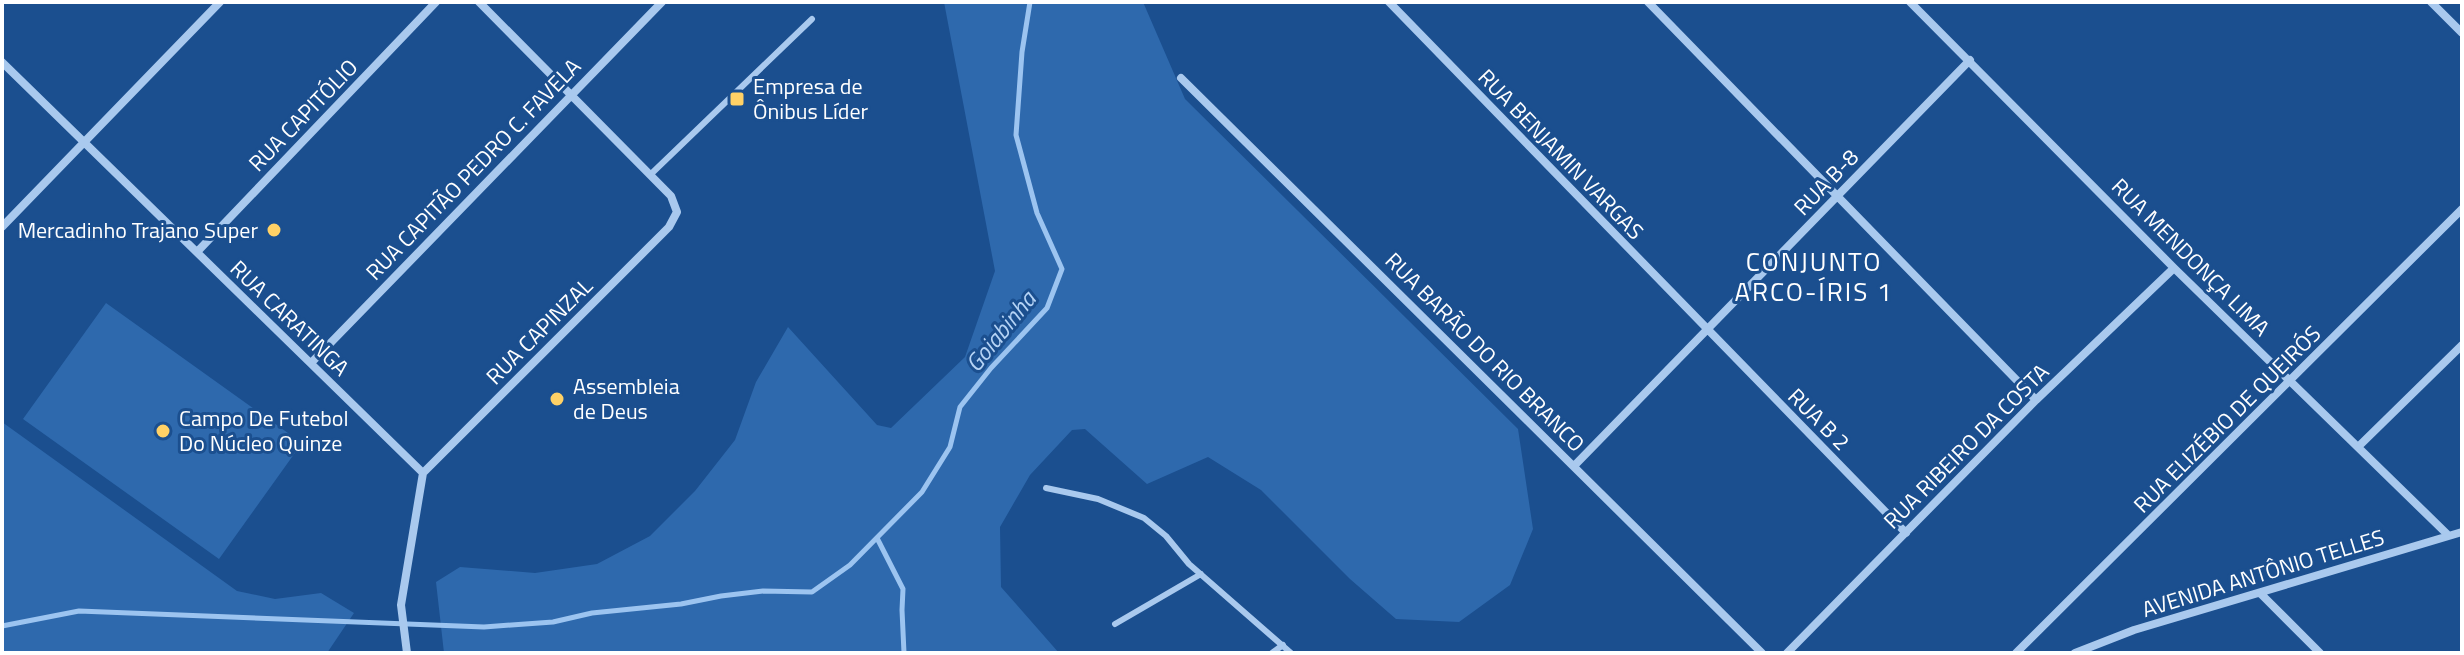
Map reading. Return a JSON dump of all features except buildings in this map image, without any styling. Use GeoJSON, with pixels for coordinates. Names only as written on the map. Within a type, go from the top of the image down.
{"type":"FeatureCollection","features":[{"type":"Feature","properties":{"kind":"street"},"geometry":{"type":"LineString","coordinates":[[2,227],[220,2]]}},
{"type":"Feature","properties":{"kind":"street","name":"RUA CAPITÓLIO"},"geometry":{"type":"LineString","coordinates":[[197,252],[436,2]]}},
{"type":"Feature","properties":{"kind":"street"},"geometry":{"type":"LineString","coordinates":[[479,2],[650,175]]}},
{"type":"Feature","properties":{"kind":"street","name":"RUA CAPITÃO PEDRO C. FAVELA"},"geometry":{"type":"LineString","coordinates":[[311,363],[662,2]]}},
{"type":"Feature","properties":{"kind":"street","name":"RUA BENJAMIN VARGAS"},"geometry":{"type":"LineString","coordinates":[[1389,2],[1707,331]]}},
{"type":"Feature","properties":{"kind":"street"},"geometry":{"type":"LineString","coordinates":[[1648,2],[2036,400]]}},
{"type":"Feature","properties":{"kind":"street","name":"RUA MENDONÇA LIMA"},"geometry":{"type":"LineString","coordinates":[[1910,2],[2174,268],[2448,535]]}},
{"type":"Feature","properties":{"kind":"street"},"geometry":{"type":"LineString","coordinates":[[2431,2],[2462,33]]}},
{"type":"Feature","properties":{"kind":"street"},"geometry":{"type":"LineString","coordinates":[[2439,10],[2446,2]]}},
{"type":"Feature","properties":{"kind":"street","name":"RUA B-8"},"geometry":{"type":"LineString","coordinates":[[1574,466],[1970,60]]}},
{"type":"Feature","properties":{"kind":"street","name":"RUA CARATINGA"},"geometry":{"type":"LineString","coordinates":[[2,62],[423,473]]}},
{"type":"Feature","properties":{"kind":"street","name":"RUA BARÃO DO RIO BRANCO"},"geometry":{"type":"LineString","coordinates":[[1181,78],[1762,653]]}},
{"type":"Feature","properties":{"kind":"street","name":"RUA CAPINZAL"},"geometry":{"type":"LineString","coordinates":[[423,473],[669,227],[677,212],[671,196],[650,175]]}},
{"type":"Feature","properties":{"kind":"street","name":"RUA ELIZÉBIO DE QUEIRÓS"},"geometry":{"type":"LineString","coordinates":[[2016,653],[2462,209]]}},
{"type":"Feature","properties":{"kind":"street","name":"RUA RIBEIRO DA COSTA"},"geometry":{"type":"LineString","coordinates":[[1787,653],[2036,400],[2174,268]]}},
{"type":"Feature","properties":{"kind":"street","name":"RUA B 2"},"geometry":{"type":"LineString","coordinates":[[1707,331],[1906,533]]}},
{"type":"Feature","properties":{"kind":"street"},"geometry":{"type":"LineString","coordinates":[[2359,446],[2462,345]]}},
{"type":"Feature","properties":{"kind":"street"},"geometry":{"type":"LineString","coordinates":[[406,649],[401,605],[423,473]]}},
{"type":"Feature","properties":{"kind":"street","name":"AVENIDA ANTÔNIO TELLES"},"geometry":{"type":"LineString","coordinates":[[2075,653],[2134,630],[2462,532]]}},
{"type":"Feature","properties":{"kind":"street"},"geometry":{"type":"LineString","coordinates":[[2260,593],[2320,653]]}},
{"type":"Feature","properties":{"kind":"lane"},"geometry":{"type":"LineString","coordinates":[[650,175],[812,19]]}},
{"type":"Feature","properties":{"kind":"lane"},"geometry":{"type":"LineString","coordinates":[[1046,488],[1098,499],[1144,518],[1166,536],[1201,574],[1291,653]]}},
{"type":"Feature","properties":{"kind":"lane"},"geometry":{"type":"LineString","coordinates":[[1115,624],[1201,574]]}},
{"type":"Feature","properties":{"kind":"lane"},"geometry":{"type":"LineString","coordinates":[[1272,653],[1283,645]]}},
{"type":"Feature","properties":{"kind":"shaded area"},"geometry":{"type":"Polygon","coordinates":[[[944,2],[1143,2],[1185,99],[1518,429],[1533,529],[1510,585],[1459,622],[1396,619],[1350,579],[1261,490],[1208,457],[1147,484],[1085,429],[1072,430],[1030,475],[1000,527],[1001,587],[1059,653],[444,653],[436,582],[460,567],[535,573],[597,564],[650,536],[695,491],[735,440],[756,382],[788,327],[877,425],[891,428],[965,357],[995,271],[944,2]]]}},
{"type":"Feature","properties":{"kind":"shaded area","name":"Campo De Futebol Do Núcleo Quinze"},"geometry":{"type":"Polygon","coordinates":[[[106,303],[302,443],[219,559],[23,419],[106,303]]]}},
{"type":"Feature","properties":{"kind":"shaded area"},"geometry":{"type":"Polygon","coordinates":[[[2,422],[237,591],[275,599],[321,593],[354,613],[327,653],[2,653],[2,422]]]}},
{"type":"Feature","properties":{"kind":"waterway"},"geometry":{"type":"LineString","coordinates":[[2,626],[79,611],[484,627],[553,622],[592,613],[681,604],[763,591],[812,592],[850,565],[922,492],[950,447],[960,407],[991,368],[1047,308],[1062,269],[1037,213],[1016,135],[1022,52],[1030,2]]}},
{"type":"Feature","properties":{"kind":"waterway","name":"Goiabinha"},"geometry":{"type":"LineString","coordinates":[[877,538],[903,589],[904,653]]}},
{"type":"Feature","properties":{"kind":"place","name":"Empresa de Ônibus Líder"},"geometry":{"type":"Point","coordinates":[737,99]}},
{"type":"Feature","properties":{"kind":"place","name":"Mercadinho Trajano Super"},"geometry":{"type":"Point","coordinates":[274,230]}},
{"type":"Feature","properties":{"kind":"place","name":"Assembleia de Deus"},"geometry":{"type":"Point","coordinates":[557,399]}},
{"type":"Feature","properties":{"kind":"place","name":"Campo De Futebol Do Núcleo Quinze"},"geometry":{"type":"Point","coordinates":[163,431]}},
{"type":"Feature","properties":{"kind":"district","name":"CONJUNTO ARCO-ÍRIS 1"},"geometry":{"type":"Point","coordinates":[1814,276]}}]}
